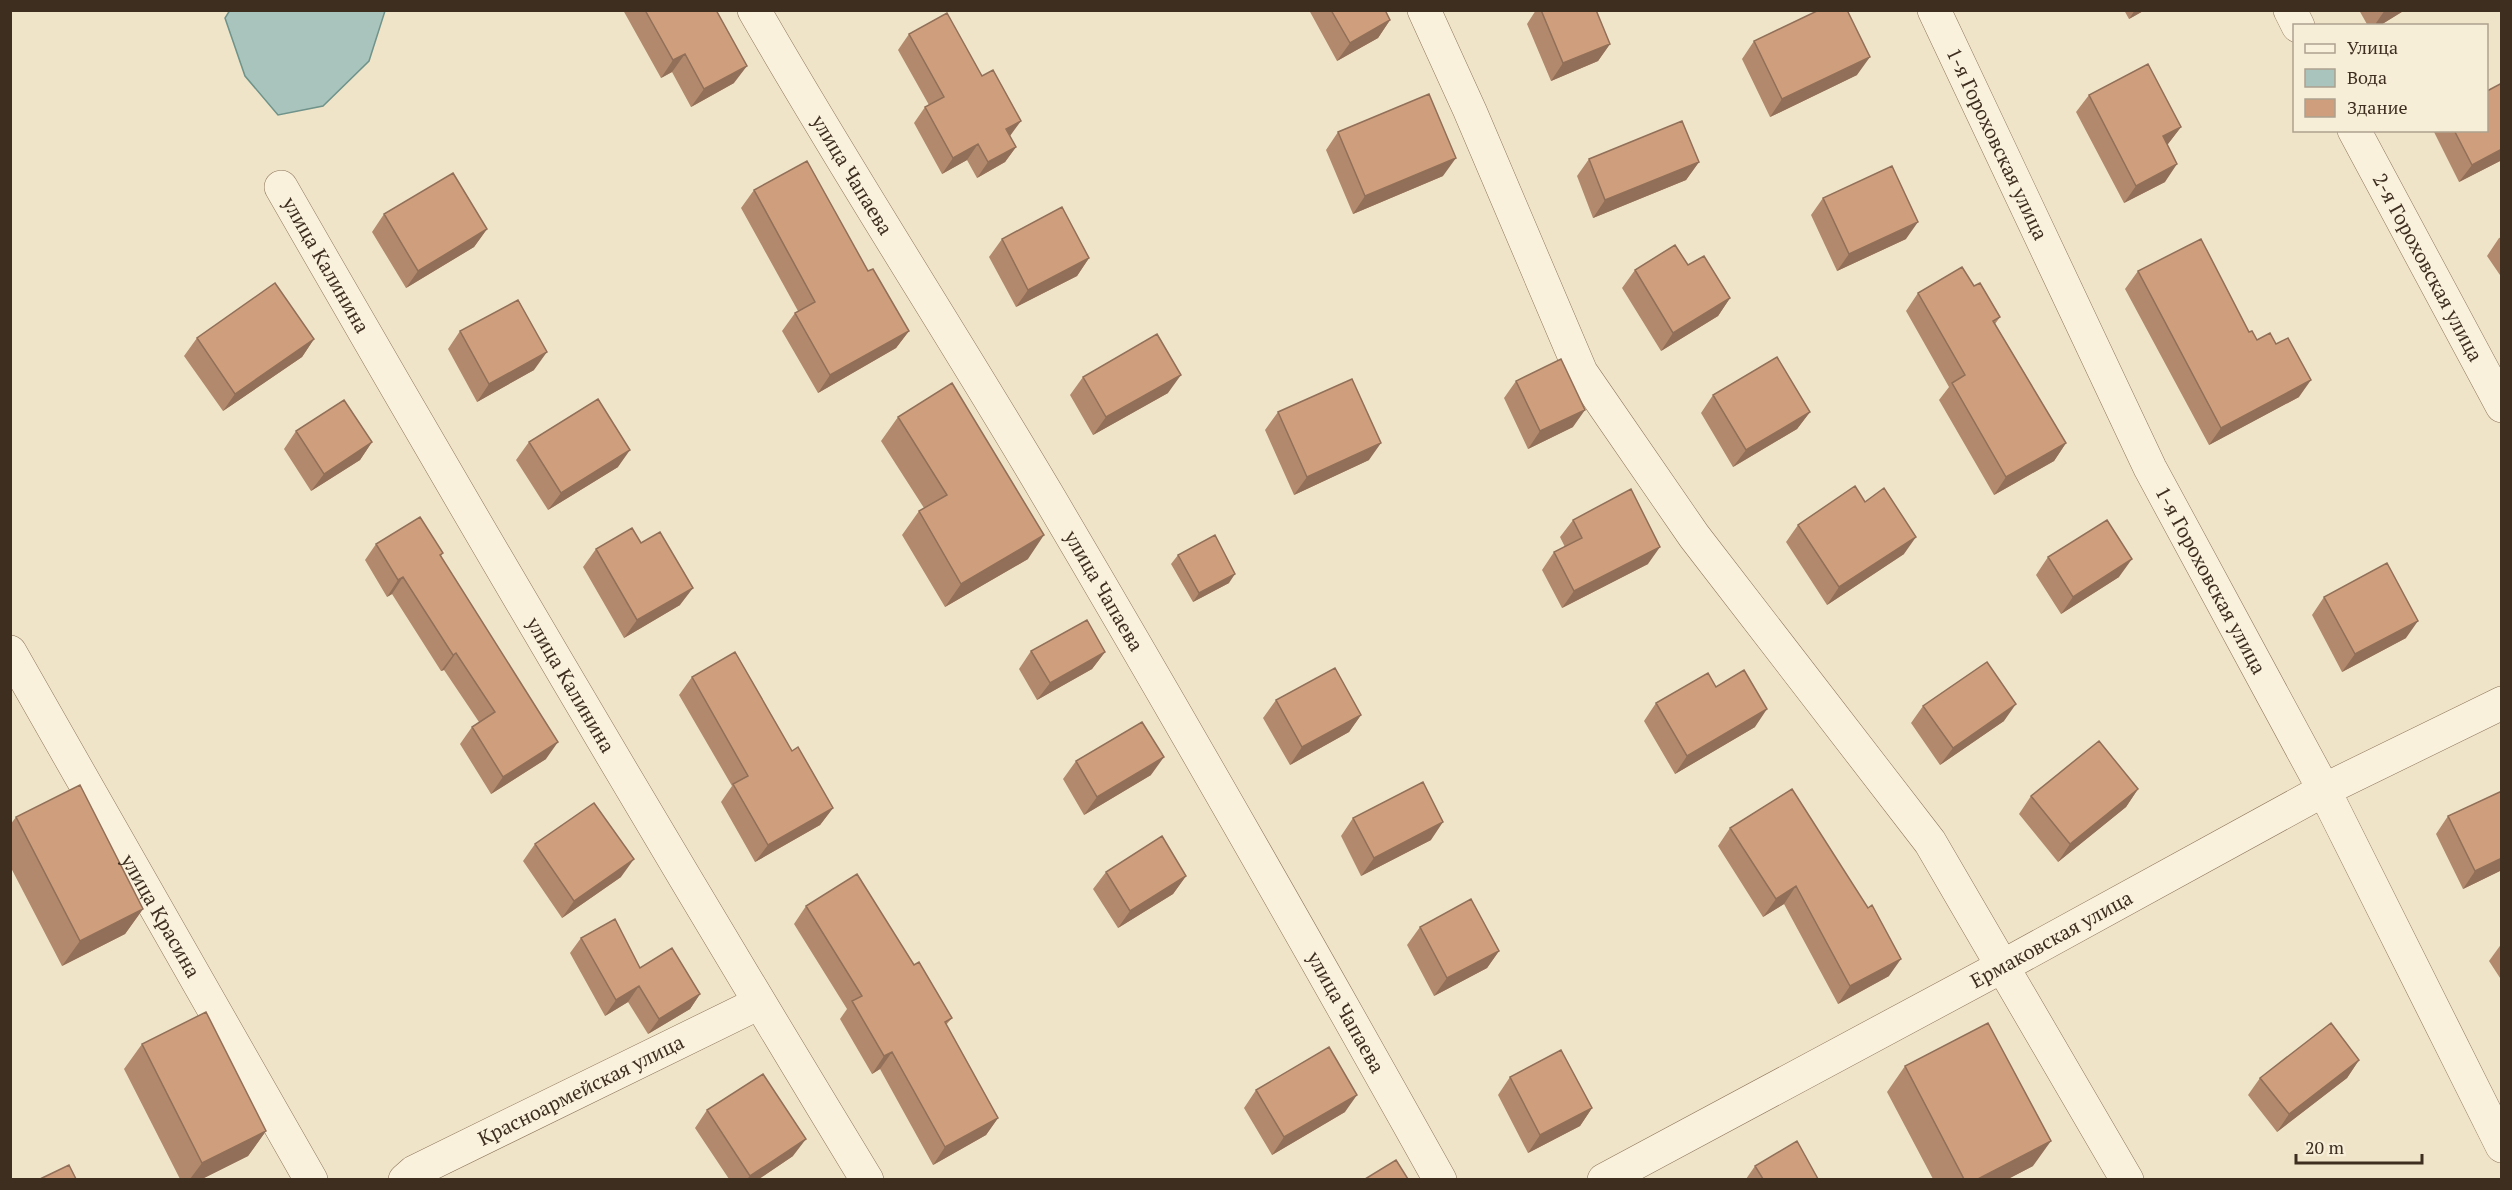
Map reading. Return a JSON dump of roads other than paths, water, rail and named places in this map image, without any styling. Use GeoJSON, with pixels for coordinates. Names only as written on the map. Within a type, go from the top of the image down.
{"type":"FeatureCollection","features":[{"type":"Feature","properties":{"kind":"street","name":"улица Чапаева"},"geometry":{"type":"LineString","coordinates":[[754,10],[797,85],[1045,492],[1268,871],[1440,1179]]}},
{"type":"Feature","properties":{"kind":"street"},"geometry":{"type":"LineString","coordinates":[[1424,10],[1470,111],[1581,372],[1694,536],[1930,842],[2127,1179]]}},
{"type":"Feature","properties":{"kind":"street","name":"1-я Гороховская улица"},"geometry":{"type":"LineString","coordinates":[[1934,10],[2150,468],[2325,790],[2502,1146]]}},
{"type":"Feature","properties":{"kind":"street"},"geometry":{"type":"LineString","coordinates":[[2290,10],[2297,24]]}},
{"type":"Feature","properties":{"kind":"street","name":"2-я Гороховская улица"},"geometry":{"type":"LineString","coordinates":[[2355,132],[2502,406]]}},
{"type":"Feature","properties":{"kind":"street","name":"улица Калинина"},"geometry":{"type":"LineString","coordinates":[[281,187],[430,447],[759,1003],[867,1179]]}},
{"type":"Feature","properties":{"kind":"street","name":"улица Красина"},"geometry":{"type":"LineString","coordinates":[[10,652],[311,1179]]}},
{"type":"Feature","properties":{"kind":"street","name":"Ермаковская улица"},"geometry":{"type":"LineString","coordinates":[[1604,1179],[2003,966],[2325,790],[2502,703]]}},
{"type":"Feature","properties":{"kind":"street","name":"Красноармейская улица"},"geometry":{"type":"LineString","coordinates":[[405,1179],[414,1172],[759,1003]]}},
{"type":"Feature","properties":{"kind":"water"},"geometry":{"type":"Polygon","coordinates":[[[230,10],[385,11],[369,61],[323,106],[278,115],[245,76],[225,18],[230,10]]]}}]}
